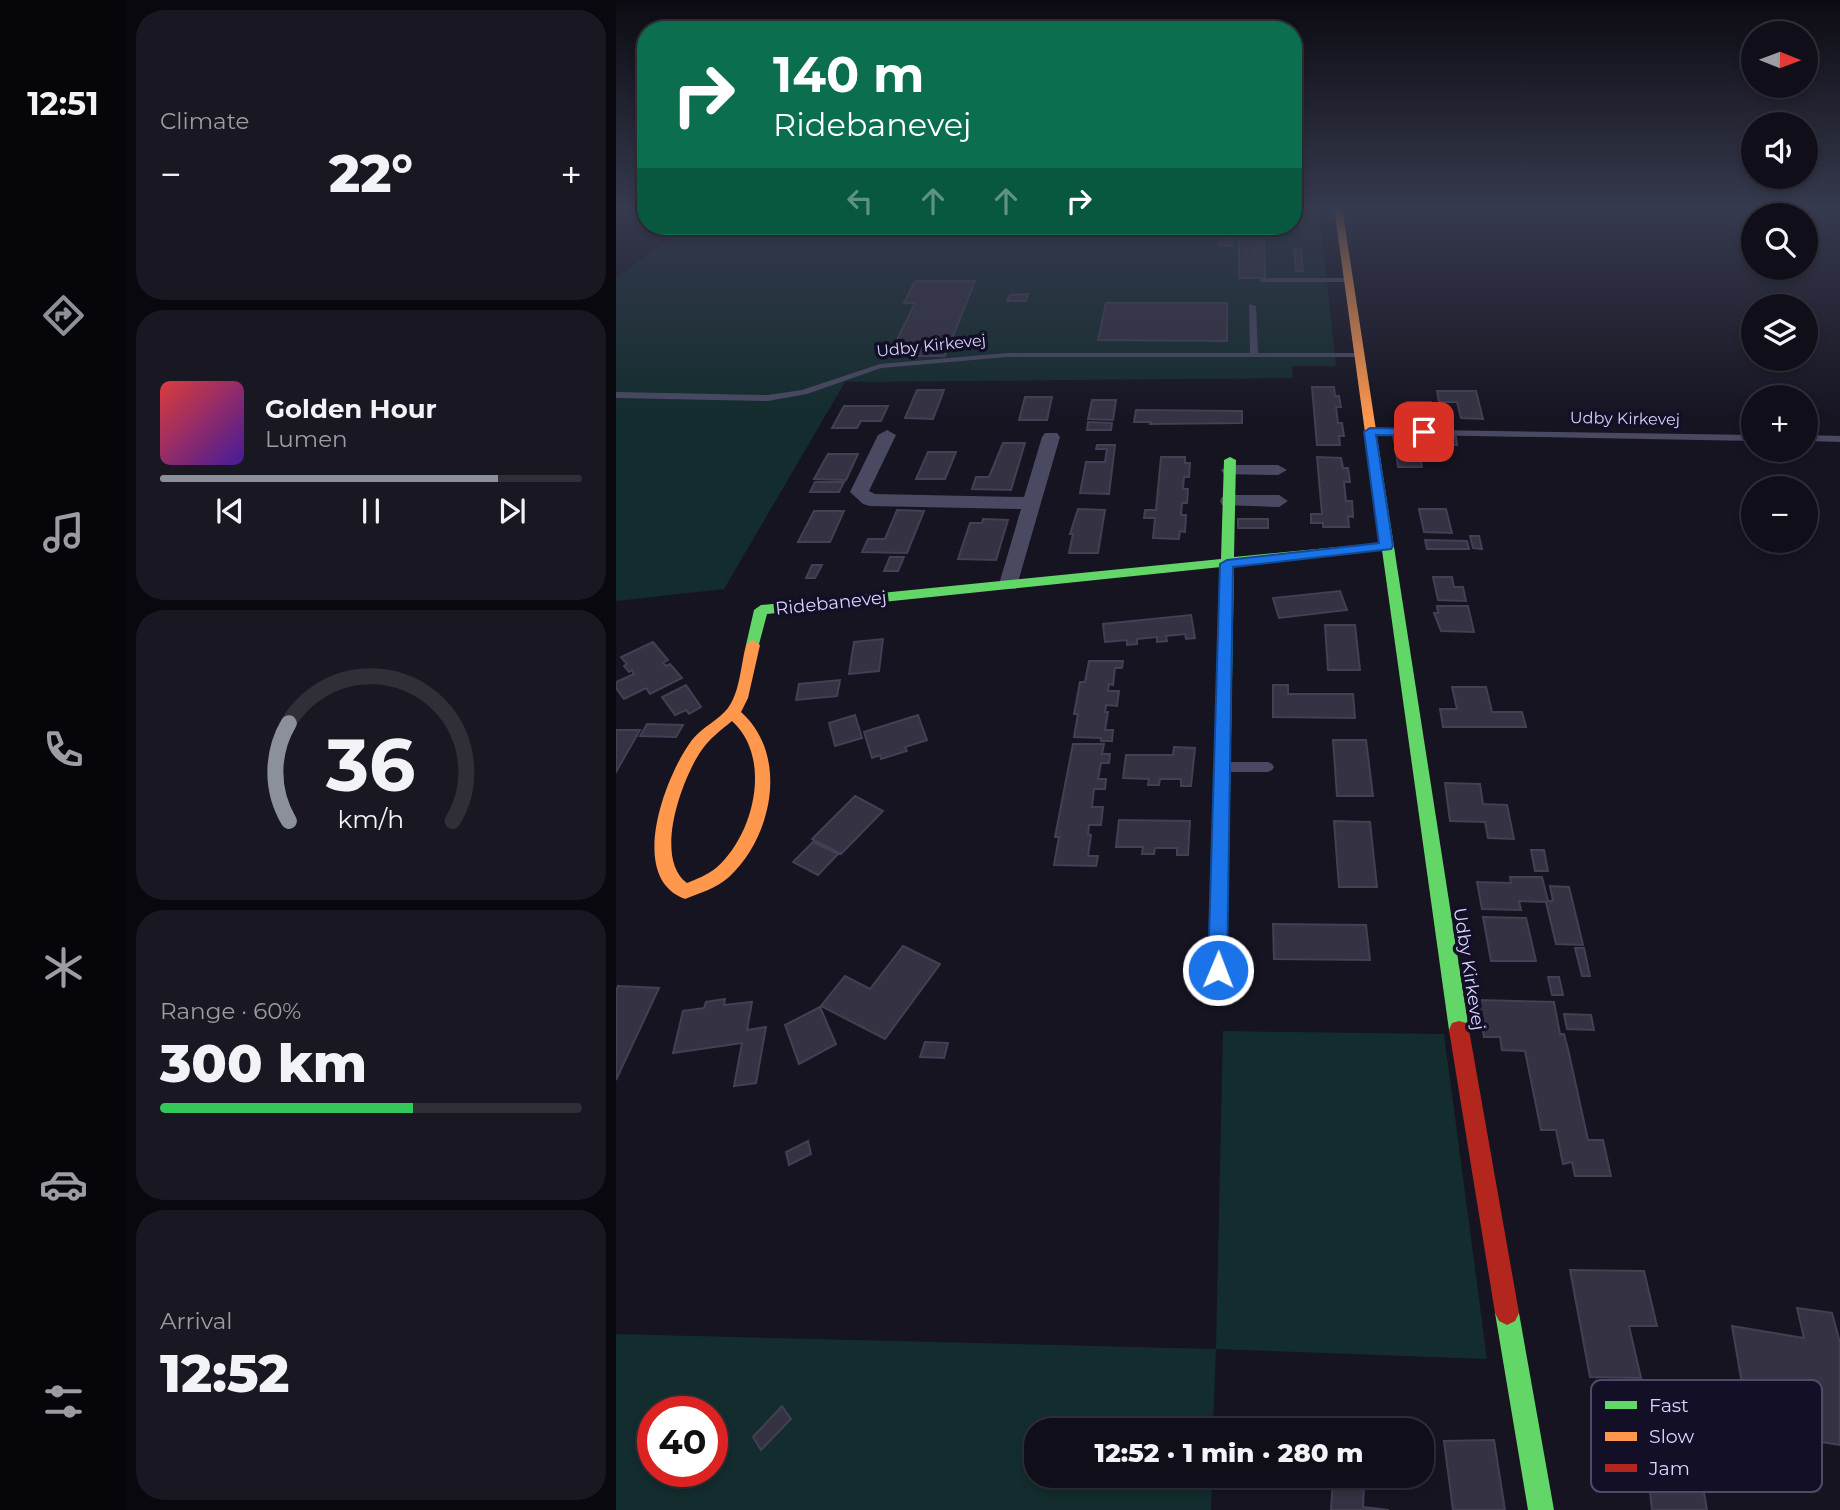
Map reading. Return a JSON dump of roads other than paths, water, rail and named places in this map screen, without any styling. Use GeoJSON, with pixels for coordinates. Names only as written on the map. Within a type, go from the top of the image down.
{"type":"FeatureCollection","features":[{"type":"Feature","properties":{"kind":"street","name":"Udby Kirkevej"},"geometry":{"type":"LineString","coordinates":[[1348,280],[1454,1003],[1541,1510]]}},
{"type":"Feature","properties":{"kind":"street"},"geometry":{"type":"LineString","coordinates":[[887,435],[859,492],[870,500],[1031,503]]}},
{"type":"Feature","properties":{"kind":"street"},"geometry":{"type":"LineString","coordinates":[[1009,584],[1051,437]]}},
{"type":"Feature","properties":{"kind":"street"},"geometry":{"type":"LineString","coordinates":[[1218,970],[1230,465],[1278,470]]}},
{"type":"Feature","properties":{"kind":"street"},"geometry":{"type":"LineString","coordinates":[[1229,501],[1279,501]]}},
{"type":"Feature","properties":{"kind":"street","name":"Ridebanevej"},"geometry":{"type":"LineString","coordinates":[[733,713],[752,734],[764,772],[758,807],[741,848],[724,871],[685,891],[669,877],[664,862],[664,833],[668,809],[696,746],[733,713],[741,698],[761,610],[1386,546]]}},
{"type":"Feature","properties":{"kind":"lane"},"geometry":{"type":"LineString","coordinates":[[1264,280],[1348,280]]}},
{"type":"Feature","properties":{"kind":"lane"},"geometry":{"type":"LineString","coordinates":[[1252,306],[1254,355]]}},
{"type":"Feature","properties":{"kind":"lane","name":"Udby Kirkevej"},"geometry":{"type":"LineString","coordinates":[[616,395],[768,398],[804,392],[880,366],[1007,355],[1359,355]]}},
{"type":"Feature","properties":{"kind":"lane","name":"Udby Kirkevej"},"geometry":{"type":"LineString","coordinates":[[1370,432],[1741,438]]}},
{"type":"Feature","properties":{"kind":"lane"},"geometry":{"type":"LineString","coordinates":[[1818,438],[1840,439]]}},
{"type":"Feature","properties":{"kind":"lane"},"geometry":{"type":"LineString","coordinates":[[1222,767],[1268,767]]}}]}
